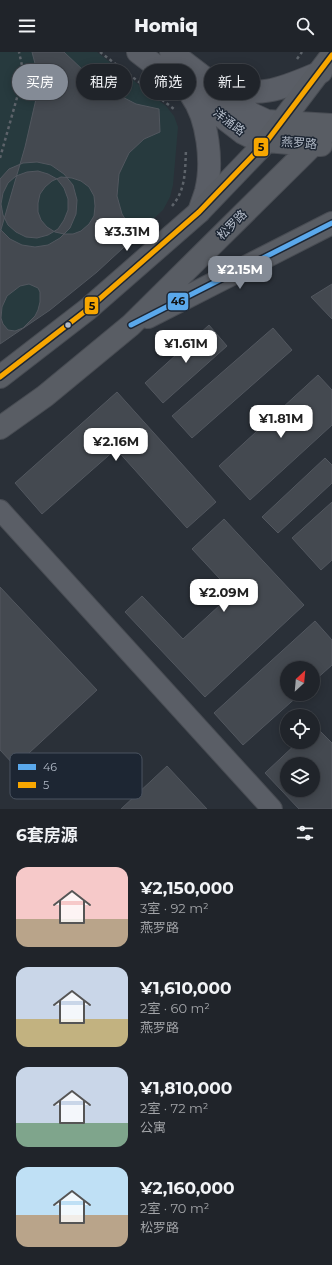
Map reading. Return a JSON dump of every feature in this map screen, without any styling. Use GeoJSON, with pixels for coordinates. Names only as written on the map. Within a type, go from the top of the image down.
{"type":"FeatureCollection","features":[{"type":"Feature","properties":{"kind":"main road"},"geometry":{"type":"LineString","coordinates":[[0,377],[88,309],[199,212],[267,141],[326,63]]}},
{"type":"Feature","properties":{"kind":"main road","name":"燕罗路"},"geometry":{"type":"LineString","coordinates":[[282,122],[332,125]]}},
{"type":"Feature","properties":{"kind":"main road","name":"松罗路"},"geometry":{"type":"LineString","coordinates":[[0,428],[45,396],[131,325],[321,145],[332,125]]}},
{"type":"Feature","properties":{"kind":"main road","name":"燕罗路"},"geometry":{"type":"LineString","coordinates":[[267,141],[321,145]]}},
{"type":"Feature","properties":{"kind":"main road"},"geometry":{"type":"LineString","coordinates":[[131,325],[332,223]]}},
{"type":"Feature","properties":{"kind":"street","name":"洋涌路"},"geometry":{"type":"LineString","coordinates":[[138,52],[154,64]]}},
{"type":"Feature","properties":{"kind":"street","name":"洋涌路"},"geometry":{"type":"LineString","coordinates":[[171,52],[204,77]]}},
{"type":"Feature","properties":{"kind":"street"},"geometry":{"type":"LineString","coordinates":[[260,92],[270,92],[282,88],[326,63]]}},
{"type":"Feature","properties":{"kind":"street","name":"洋涌路"},"geometry":{"type":"LineString","coordinates":[[196,97],[243,133],[251,137],[267,141]]}},
{"type":"Feature","properties":{"kind":"street"},"geometry":{"type":"LineString","coordinates":[[194,100],[197,105],[207,136],[209,160],[206,191],[199,212]]}},
{"type":"Feature","properties":{"kind":"street","name":"洋涌路"},"geometry":{"type":"LineString","coordinates":[[234,100],[258,118],[267,121],[282,122]]}},
{"type":"Feature","properties":{"kind":"street"},"geometry":{"type":"LineString","coordinates":[[0,510],[272,809]]}},
{"type":"Feature","properties":{"kind":"path"},"geometry":{"type":"LineString","coordinates":[[0,158],[24,70],[19,52]]}},
{"type":"Feature","properties":{"kind":"path"},"geometry":{"type":"LineString","coordinates":[[100,52],[173,108],[176,112]]}},
{"type":"Feature","properties":{"kind":"path"},"geometry":{"type":"LineString","coordinates":[[171,208],[178,200],[184,186],[187,148]]}},
{"type":"Feature","properties":{"kind":"green space"},"geometry":{"type":"Polygon","coordinates":[[[0,52],[97,52],[112,64],[76,64],[76,100],[132,100],[132,79],[140,86],[140,100],[158,100],[166,106],[174,116],[178,127],[173,185],[170,197],[163,210],[101,268],[50,310],[0,344],[0,52]]]}},
{"type":"Feature","properties":{"kind":"building"},"geometry":{"type":"Polygon","coordinates":[[[32,52],[64,52],[77,64],[76,100],[128,100],[136,104],[159,109],[160,132],[144,139],[129,153],[119,174],[117,196],[122,214],[136,236],[97,272],[50,310],[0,344],[0,233],[25,147],[36,100],[68,100],[68,64],[35,64],[32,52]],[[61,177],[52,181],[40,194],[38,212],[41,220],[47,227],[55,232],[73,234],[81,231],[89,224],[94,216],[94,196],[89,187],[81,181],[61,177]],[[29,284],[20,286],[7,296],[2,307],[1,318],[3,324],[8,330],[15,331],[23,328],[35,316],[40,302],[40,292],[38,288],[29,284]]]}},
{"type":"Feature","properties":{"kind":"building"},"geometry":{"type":"Polygon","coordinates":[[[37,162],[51,165],[64,174],[73,185],[77,200],[76,214],[70,228],[60,238],[48,245],[35,247],[22,245],[10,239],[0,229],[0,179],[9,169],[23,163],[37,162]],[[38,171],[27,172],[16,176],[8,183],[3,193],[1,204],[3,215],[8,225],[16,232],[26,237],[37,238],[48,235],[58,229],[68,210],[68,199],[64,188],[57,179],[38,171]]]}},
{"type":"Feature","properties":{"kind":"building"},"geometry":{"type":"Polygon","coordinates":[[[332,284],[332,319],[311,297],[332,284]]]}},
{"type":"Feature","properties":{"kind":"building"},"geometry":{"type":"Polygon","coordinates":[[[209,325],[227,346],[163,403],[145,383],[209,325]]]}},
{"type":"Feature","properties":{"kind":"building"},"geometry":{"type":"Polygon","coordinates":[[[273,328],[292,350],[192,438],[172,416],[273,328]]]}},
{"type":"Feature","properties":{"kind":"building"},"geometry":{"type":"Polygon","coordinates":[[[318,375],[332,390],[332,425],[250,500],[219,466],[318,375]]]}},
{"type":"Feature","properties":{"kind":"building"},"geometry":{"type":"Polygon","coordinates":[[[117,392],[216,502],[187,528],[116,449],[42,514],[15,483],[117,392]]]}},
{"type":"Feature","properties":{"kind":"building"},"geometry":{"type":"Polygon","coordinates":[[[325,458],[332,465],[332,483],[278,533],[262,517],[325,458]]]}},
{"type":"Feature","properties":{"kind":"building"},"geometry":{"type":"Polygon","coordinates":[[[332,502],[332,560],[321,570],[292,538],[332,502]]]}},
{"type":"Feature","properties":{"kind":"building"},"geometry":{"type":"Polygon","coordinates":[[[224,519],[304,605],[205,697],[125,612],[142,596],[183,639],[233,593],[192,549],[224,519]]]}},
{"type":"Feature","properties":{"kind":"building"},"geometry":{"type":"Polygon","coordinates":[[[0,587],[97,690],[29,753],[10,753],[10,761],[0,750],[0,587]]]}},
{"type":"Feature","properties":{"kind":"building"},"geometry":{"type":"Polygon","coordinates":[[[315,621],[332,640],[332,665],[320,676],[320,661],[280,661],[280,701],[292,701],[283,709],[280,709],[280,712],[243,745],[214,713],[315,621]]]}},
{"type":"Feature","properties":{"kind":"building"},"geometry":{"type":"Polygon","coordinates":[[[320,731],[332,743],[332,809],[299,809],[288,797],[320,797],[320,757],[282,757],[291,749],[320,749],[320,731]]]}},
{"type":"Feature","properties":{"kind":"building"},"geometry":{"type":"Polygon","coordinates":[[[280,759],[280,789],[265,773],[280,759]]]}},
{"type":"Feature","properties":{"kind":"building"},"geometry":{"type":"Polygon","coordinates":[[[167,766],[207,809],[121,809],[132,799],[142,799],[142,789],[167,766]]]}},
{"type":"Feature","properties":{"kind":"transit line","name":"5"},"geometry":{"type":"LineString","coordinates":[[0,377],[88,309],[199,212],[267,141],[332,55]]}},
{"type":"Feature","properties":{"kind":"transit line","name":"46"},"geometry":{"type":"LineString","coordinates":[[131,325],[332,223]]}}]}
